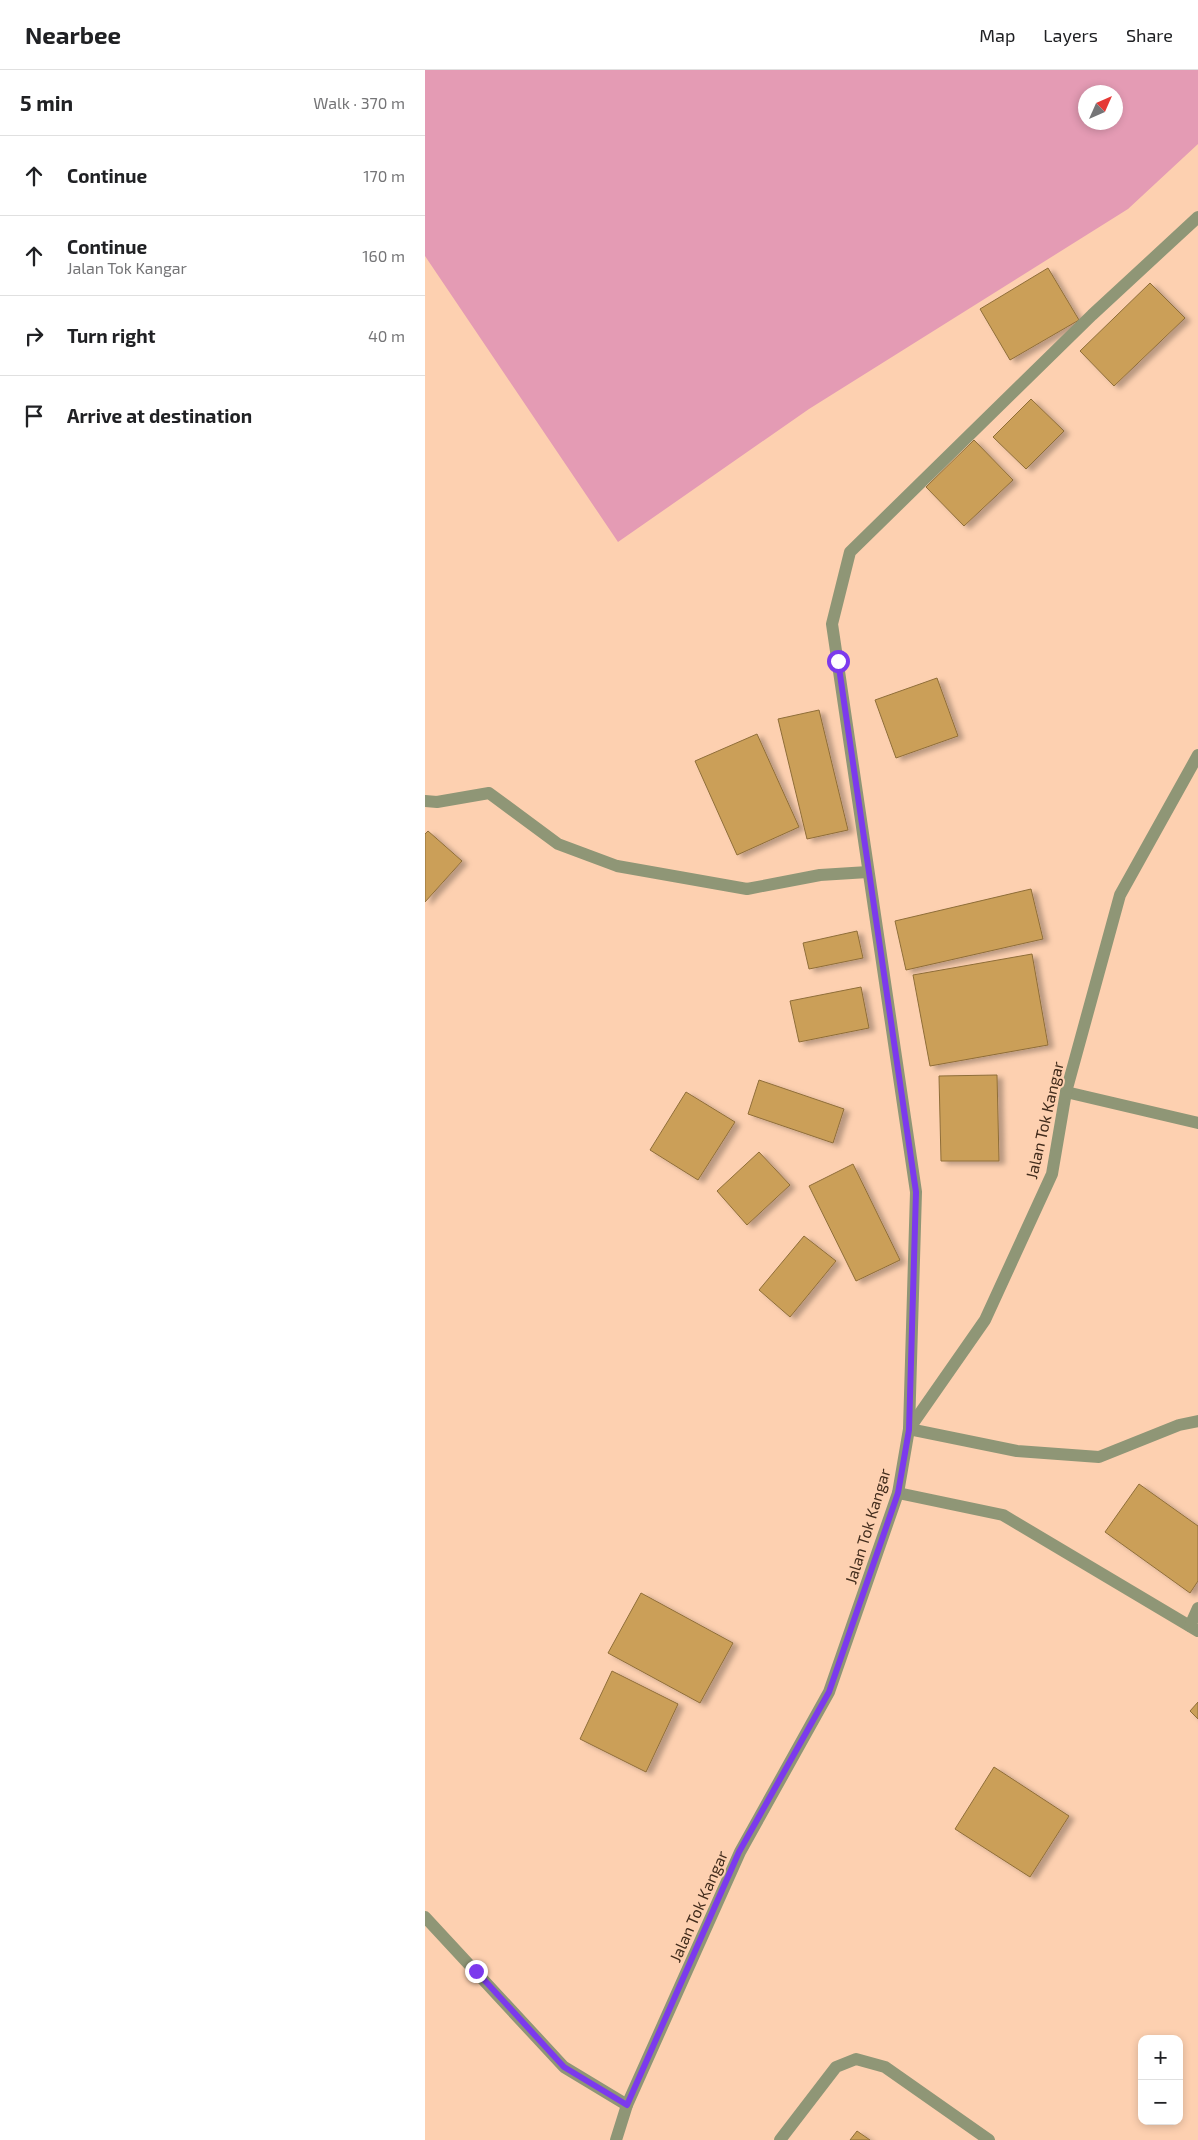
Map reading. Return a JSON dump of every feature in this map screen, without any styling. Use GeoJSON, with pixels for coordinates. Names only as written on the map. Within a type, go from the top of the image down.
{"type":"FeatureCollection","features":[{"type":"Feature","properties":{"kind":"street"},"geometry":{"type":"LineString","coordinates":[[1198,217],[1091,315],[849,552],[833,624],[916,1192],[909,1430],[1017,1451],[1099,1457],[1179,1425],[1198,1421]]}},
{"type":"Feature","properties":{"kind":"street","name":"Jalan Tok Kangar"},"geometry":{"type":"LineString","coordinates":[[616,2140],[627,2105],[739,1852],[829,1692],[898,1493],[909,1430],[985,1320],[1052,1174],[1066,1092],[1120,895],[1198,755]]}},
{"type":"Feature","properties":{"kind":"street"},"geometry":{"type":"LineString","coordinates":[[426,802],[437,802],[489,793],[558,844],[617,866],[747,889],[819,875],[868,872]]}},
{"type":"Feature","properties":{"kind":"street"},"geometry":{"type":"LineString","coordinates":[[1066,1092],[1198,1123]]}},
{"type":"Feature","properties":{"kind":"street"},"geometry":{"type":"LineString","coordinates":[[898,1493],[1003,1515],[1157,1604],[1194,1628],[1198,1608]]}},
{"type":"Feature","properties":{"kind":"street"},"geometry":{"type":"LineString","coordinates":[[425,1917],[564,2067],[627,2105]]}},
{"type":"Feature","properties":{"kind":"street"},"geometry":{"type":"LineString","coordinates":[[780,2140],[836,2067],[856,2060],[885,2067],[989,2140]]}},
{"type":"Feature","properties":{"kind":"shaded area"},"geometry":{"type":"Polygon","coordinates":[[[425,70],[1198,70],[1198,144],[1128,209],[809,409],[618,542],[425,256],[425,70]]]}},
{"type":"Feature","properties":{"kind":"building"},"geometry":{"type":"Polygon","coordinates":[[[1048,268],[1079,320],[1010,360],[980,309],[1048,268]]]}},
{"type":"Feature","properties":{"kind":"building"},"geometry":{"type":"Polygon","coordinates":[[[1150,283],[1185,318],[1114,386],[1080,351],[1150,283]]]}},
{"type":"Feature","properties":{"kind":"building"},"geometry":{"type":"Polygon","coordinates":[[[1031,399],[1064,431],[1026,469],[993,437],[1031,399]]]}},
{"type":"Feature","properties":{"kind":"building"},"geometry":{"type":"Polygon","coordinates":[[[974,440],[1013,480],[964,526],[926,487],[974,440]]]}},
{"type":"Feature","properties":{"kind":"building"},"geometry":{"type":"Polygon","coordinates":[[[937,678],[958,736],[896,758],[875,700],[937,678]]]}},
{"type":"Feature","properties":{"kind":"building"},"geometry":{"type":"Polygon","coordinates":[[[819,710],[848,830],[807,839],[778,719],[819,710]]]}},
{"type":"Feature","properties":{"kind":"building"},"geometry":{"type":"Polygon","coordinates":[[[757,734],[799,827],[737,855],[695,761],[757,734]]]}},
{"type":"Feature","properties":{"kind":"building"},"geometry":{"type":"Polygon","coordinates":[[[428,831],[462,861],[425,902],[425,834],[428,831]]]}},
{"type":"Feature","properties":{"kind":"building"},"geometry":{"type":"Polygon","coordinates":[[[1031,889],[1043,939],[906,970],[895,921],[1031,889]]]}},
{"type":"Feature","properties":{"kind":"building"},"geometry":{"type":"Polygon","coordinates":[[[857,931],[863,958],[809,969],[803,943],[857,931]]]}},
{"type":"Feature","properties":{"kind":"building"},"geometry":{"type":"Polygon","coordinates":[[[1032,954],[1048,1045],[930,1066],[913,975],[1032,954]]]}},
{"type":"Feature","properties":{"kind":"building"},"geometry":{"type":"Polygon","coordinates":[[[861,987],[869,1028],[799,1042],[790,1001],[861,987]]]}},
{"type":"Feature","properties":{"kind":"building"},"geometry":{"type":"Polygon","coordinates":[[[997,1075],[999,1161],[941,1161],[939,1076],[997,1075]]]}},
{"type":"Feature","properties":{"kind":"building"},"geometry":{"type":"Polygon","coordinates":[[[759,1080],[844,1109],[833,1143],[748,1114],[759,1080]]]}},
{"type":"Feature","properties":{"kind":"building"},"geometry":{"type":"Polygon","coordinates":[[[686,1092],[735,1122],[698,1180],[650,1150],[686,1092]]]}},
{"type":"Feature","properties":{"kind":"building"},"geometry":{"type":"Polygon","coordinates":[[[759,1152],[790,1185],[747,1225],[717,1191],[759,1152]]]}},
{"type":"Feature","properties":{"kind":"building"},"geometry":{"type":"Polygon","coordinates":[[[853,1164],[900,1260],[856,1281],[809,1186],[853,1164]]]}},
{"type":"Feature","properties":{"kind":"building"},"geometry":{"type":"Polygon","coordinates":[[[804,1236],[836,1261],[790,1317],[759,1290],[804,1236]]]}},
{"type":"Feature","properties":{"kind":"building"},"geometry":{"type":"Polygon","coordinates":[[[1139,1484],[1198,1526],[1198,1581],[1190,1593],[1105,1532],[1139,1484]]]}},
{"type":"Feature","properties":{"kind":"building"},"geometry":{"type":"Polygon","coordinates":[[[641,1593],[733,1643],[700,1703],[608,1653],[641,1593]]]}},
{"type":"Feature","properties":{"kind":"building"},"geometry":{"type":"Polygon","coordinates":[[[612,1671],[678,1704],[646,1772],[580,1739],[612,1671]]]}},
{"type":"Feature","properties":{"kind":"building"},"geometry":{"type":"Polygon","coordinates":[[[1198,1702],[1198,1719],[1190,1711],[1198,1702]]]}},
{"type":"Feature","properties":{"kind":"building"},"geometry":{"type":"Polygon","coordinates":[[[994,1767],[1069,1816],[1030,1877],[955,1829],[994,1767]]]}},
{"type":"Feature","properties":{"kind":"building"},"geometry":{"type":"Polygon","coordinates":[[[857,2131],[870,2140],[850,2140],[857,2131]]]}},
{"type":"Feature","properties":{"kind":"route"},"geometry":{"type":"LineString","coordinates":[[476,1971],[564,2067],[627,2105],[739,1852],[829,1692],[898,1493],[909,1430],[916,1192],[838,661]]}}]}
